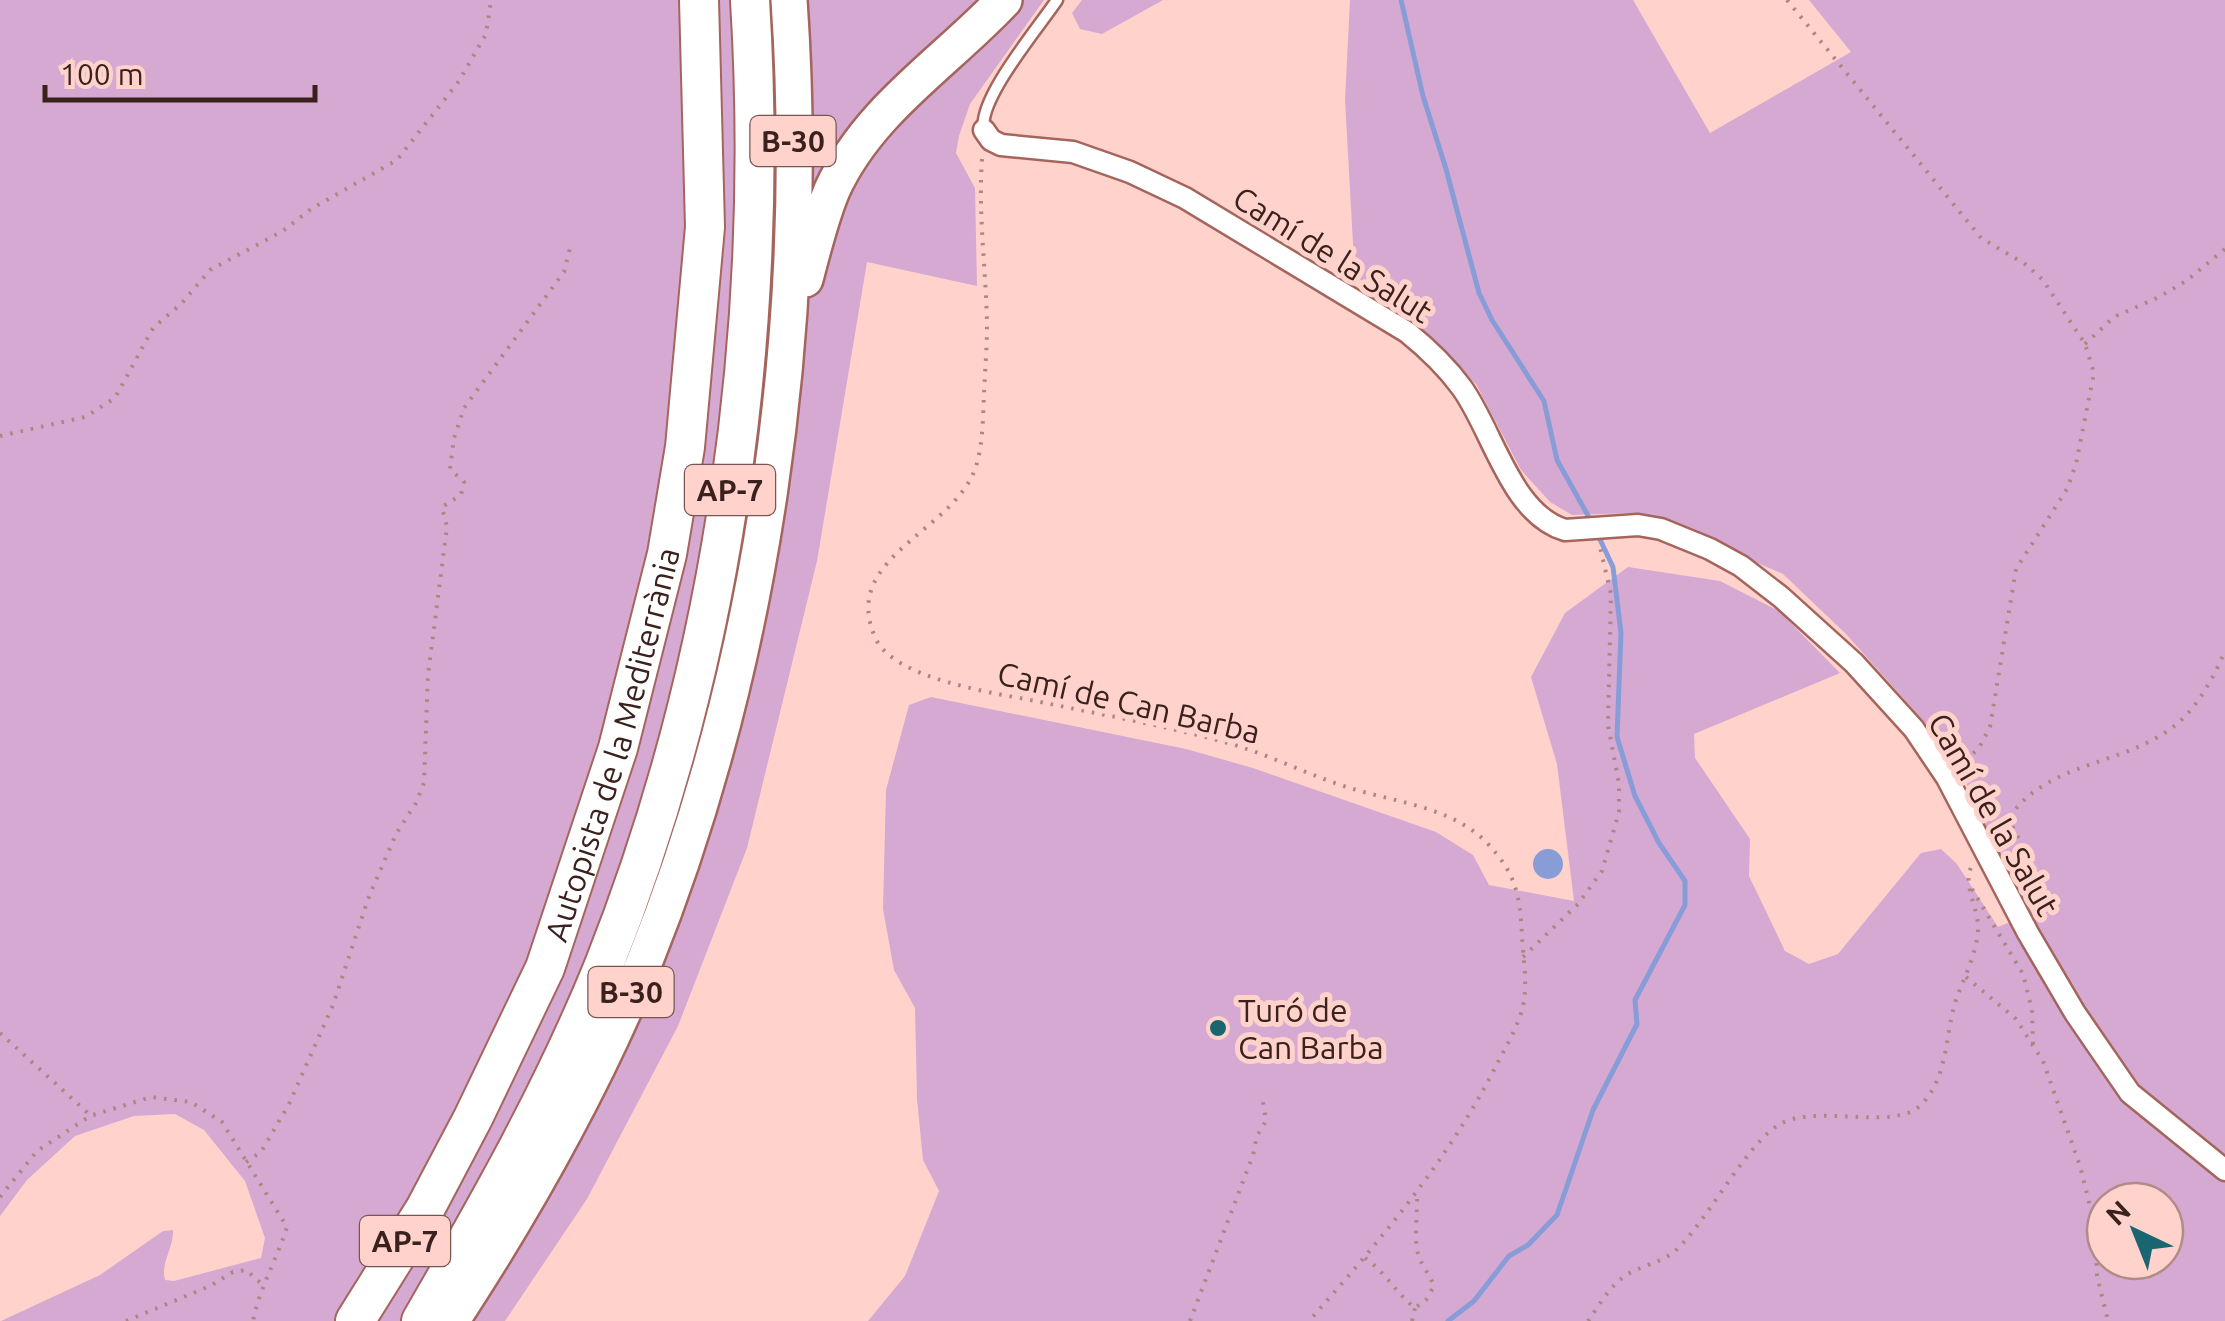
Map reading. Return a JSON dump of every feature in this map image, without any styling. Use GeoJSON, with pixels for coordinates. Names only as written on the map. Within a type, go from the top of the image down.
{"type":"FeatureCollection","features":[{"type":"Feature","properties":{"kind":"highway","name":"Autopista de la Mediterrània"},"geometry":{"type":"LineString","coordinates":[[355,1321],[425,1209],[474,1118],[545,968],[626,716],[668,554],[685,448],[704,227],[700,0]]}},
{"type":"Feature","properties":{"kind":"highway","name":"Autopista de la Mediterrània"},"geometry":{"type":"LineString","coordinates":[[421,1321],[496,1192],[560,1064],[604,964],[638,872],[680,732],[730,486],[752,296],[755,84],[750,0]]}},
{"type":"Feature","properties":{"kind":"highway","name":"B-30"},"geometry":{"type":"LineString","coordinates":[[451,1321],[518,1214],[600,1058],[644,964],[692,831],[742,634],[773,463],[784,352],[793,173],[790,0]]}},
{"type":"Feature","properties":{"kind":"highway"},"geometry":{"type":"LineString","coordinates":[[784,352],[817,231],[834,187],[854,154],[888,109],[1004,0]]}},
{"type":"Feature","properties":{"kind":"street","name":"Camí de la Salut"},"geometry":{"type":"LineString","coordinates":[[984,130],[1001,145],[1073,152],[1130,172],[1185,198],[1407,332],[1440,360],[1463,388],[1529,506],[1556,527],[1565,530],[1638,525],[1662,529],[1741,566],[1781,597],[1854,662],[1914,729],[1947,778],[2010,902],[2075,1013],[2130,1093],[2225,1170]]}},
{"type":"Feature","properties":{"kind":"lane"},"geometry":{"type":"LineString","coordinates":[[984,130],[983,115],[992,96],[1057,0]]}},
{"type":"Feature","properties":{"kind":"path"},"geometry":{"type":"LineString","coordinates":[[0,436],[85,417],[116,398],[153,328],[182,303],[210,270],[283,231],[311,209],[397,160],[459,80],[486,34],[490,0]]}},
{"type":"Feature","properties":{"kind":"path"},"geometry":{"type":"LineString","coordinates":[[1788,0],[1981,238],[2025,264],[2043,280],[2085,344],[2094,373],[2076,464],[2066,488],[2016,568],[1990,727],[1980,746],[1947,778]]}},
{"type":"Feature","properties":{"kind":"path","name":"Camí de Can Barba"},"geometry":{"type":"LineString","coordinates":[[984,130],[980,186],[987,326],[977,464],[968,486],[952,505],[883,566],[870,586],[870,624],[877,643],[888,657],[947,684],[1237,746],[1350,788],[1413,804],[1460,824],[1486,842],[1518,885],[1523,1006],[1503,1053],[1479,1100],[1417,1192],[1308,1321]]}},
{"type":"Feature","properties":{"kind":"path"},"geometry":{"type":"LineString","coordinates":[[246,1162],[261,1152],[289,1104],[333,1005],[382,866],[424,782],[428,675],[447,527],[442,507],[461,495],[464,482],[450,469],[454,438],[464,408],[564,272],[570,248]]}},
{"type":"Feature","properties":{"kind":"path"},"geometry":{"type":"LineString","coordinates":[[2085,344],[2114,317],[2186,281],[2225,248]]}},
{"type":"Feature","properties":{"kind":"path"},"geometry":{"type":"LineString","coordinates":[[1523,957],[1578,904],[1602,871],[1619,812],[1608,724],[1611,594],[1596,528]]}},
{"type":"Feature","properties":{"kind":"path"},"geometry":{"type":"LineString","coordinates":[[2010,902],[2024,893],[2032,875],[2008,817],[2035,791],[2057,778],[2171,729],[2187,715],[2225,651]]}},
{"type":"Feature","properties":{"kind":"path"},"geometry":{"type":"LineString","coordinates":[[1588,1321],[1622,1277],[1676,1251],[1710,1212],[1761,1141],[1779,1124],[1820,1114],[1869,1118],[1909,1113],[1922,1104],[1938,1080],[1955,1004],[1979,927],[1969,885],[2023,974],[2032,1010],[2033,1044]]}},
{"type":"Feature","properties":{"kind":"path"},"geometry":{"type":"LineString","coordinates":[[1966,977],[2016,1019],[2043,1061],[2080,1166],[2095,1226],[2097,1276],[2108,1321]]}},
{"type":"Feature","properties":{"kind":"path"},"geometry":{"type":"LineString","coordinates":[[0,1034],[90,1116]]}},
{"type":"Feature","properties":{"kind":"path"},"geometry":{"type":"LineString","coordinates":[[0,1197],[38,1151],[90,1116],[151,1097],[192,1102],[222,1122],[287,1227],[276,1262],[256,1302],[253,1321]]}},
{"type":"Feature","properties":{"kind":"path"},"geometry":{"type":"LineString","coordinates":[[1190,1321],[1257,1136],[1266,1121],[1263,1102]]}},
{"type":"Feature","properties":{"kind":"path"},"geometry":{"type":"LineString","coordinates":[[1412,1321],[1415,1308],[1426,1300],[1434,1286],[1416,1243],[1417,1192]]}},
{"type":"Feature","properties":{"kind":"path"},"geometry":{"type":"LineString","coordinates":[[1365,1258],[1386,1274],[1415,1308]]}},
{"type":"Feature","properties":{"kind":"path"},"geometry":{"type":"LineString","coordinates":[[126,1321],[210,1286],[233,1272],[246,1270],[264,1286]]}},
{"type":"Feature","properties":{"kind":"shaded area"},"geometry":{"type":"Polygon","coordinates":[[[0,0],[1044,0],[970,104],[959,136],[956,153],[975,188],[977,286],[867,262],[817,561],[747,848],[678,1026],[587,1199],[505,1321],[1,1321],[100,1275],[163,1231],[173,1230],[164,1274],[165,1280],[174,1281],[261,1258],[265,1238],[245,1181],[204,1130],[175,1114],[134,1116],[75,1136],[27,1180],[0,1216],[0,0]]]}},
{"type":"Feature","properties":{"kind":"shaded area"},"geometry":{"type":"Polygon","coordinates":[[[1082,0],[1163,0],[1102,34],[1080,29],[1072,13],[1082,0]]]}},
{"type":"Feature","properties":{"kind":"shaded area"},"geometry":{"type":"Polygon","coordinates":[[[1350,0],[1633,0],[1710,133],[1851,52],[1809,0],[2225,0],[2225,1321],[868,1321],[905,1276],[939,1191],[923,1160],[915,1008],[894,970],[883,909],[886,790],[909,705],[931,697],[1186,749],[1253,768],[1436,832],[1473,855],[1489,885],[1574,901],[1557,764],[1531,677],[1565,613],[1628,567],[1720,581],[1779,611],[1840,673],[1694,734],[1695,758],[1750,839],[1749,876],[1785,951],[1809,964],[1838,954],[1921,853],[1941,849],[1957,864],[1998,927],[2038,911],[1991,840],[1971,791],[1929,727],[1846,634],[1783,574],[1687,532],[1630,513],[1572,515],[1550,502],[1521,470],[1476,384],[1420,332],[1375,303],[1360,279],[1353,244],[1345,100],[1350,0]]]}},
{"type":"Feature","properties":{"kind":"water"},"geometry":{"type":"Polygon","coordinates":[[[1548,849],[1559,853],[1563,864],[1559,875],[1548,879],[1537,875],[1533,864],[1537,853],[1548,849]]]}},
{"type":"Feature","properties":{"kind":"waterway"},"geometry":{"type":"LineString","coordinates":[[1401,0],[1423,96],[1479,293],[1544,401],[1557,460],[1591,521]]}},
{"type":"Feature","properties":{"kind":"waterway"},"geometry":{"type":"LineString","coordinates":[[1448,1321],[1474,1301],[1509,1256],[1528,1245],[1557,1215],[1593,1110],[1637,1024],[1635,1000],[1685,905],[1685,881],[1659,843],[1635,796],[1617,737],[1621,633],[1613,567],[1596,531]]}},
{"type":"Feature","properties":{"kind":"place","name":"Turó de Can Barba"},"geometry":{"type":"Point","coordinates":[1218,1028]}}]}
